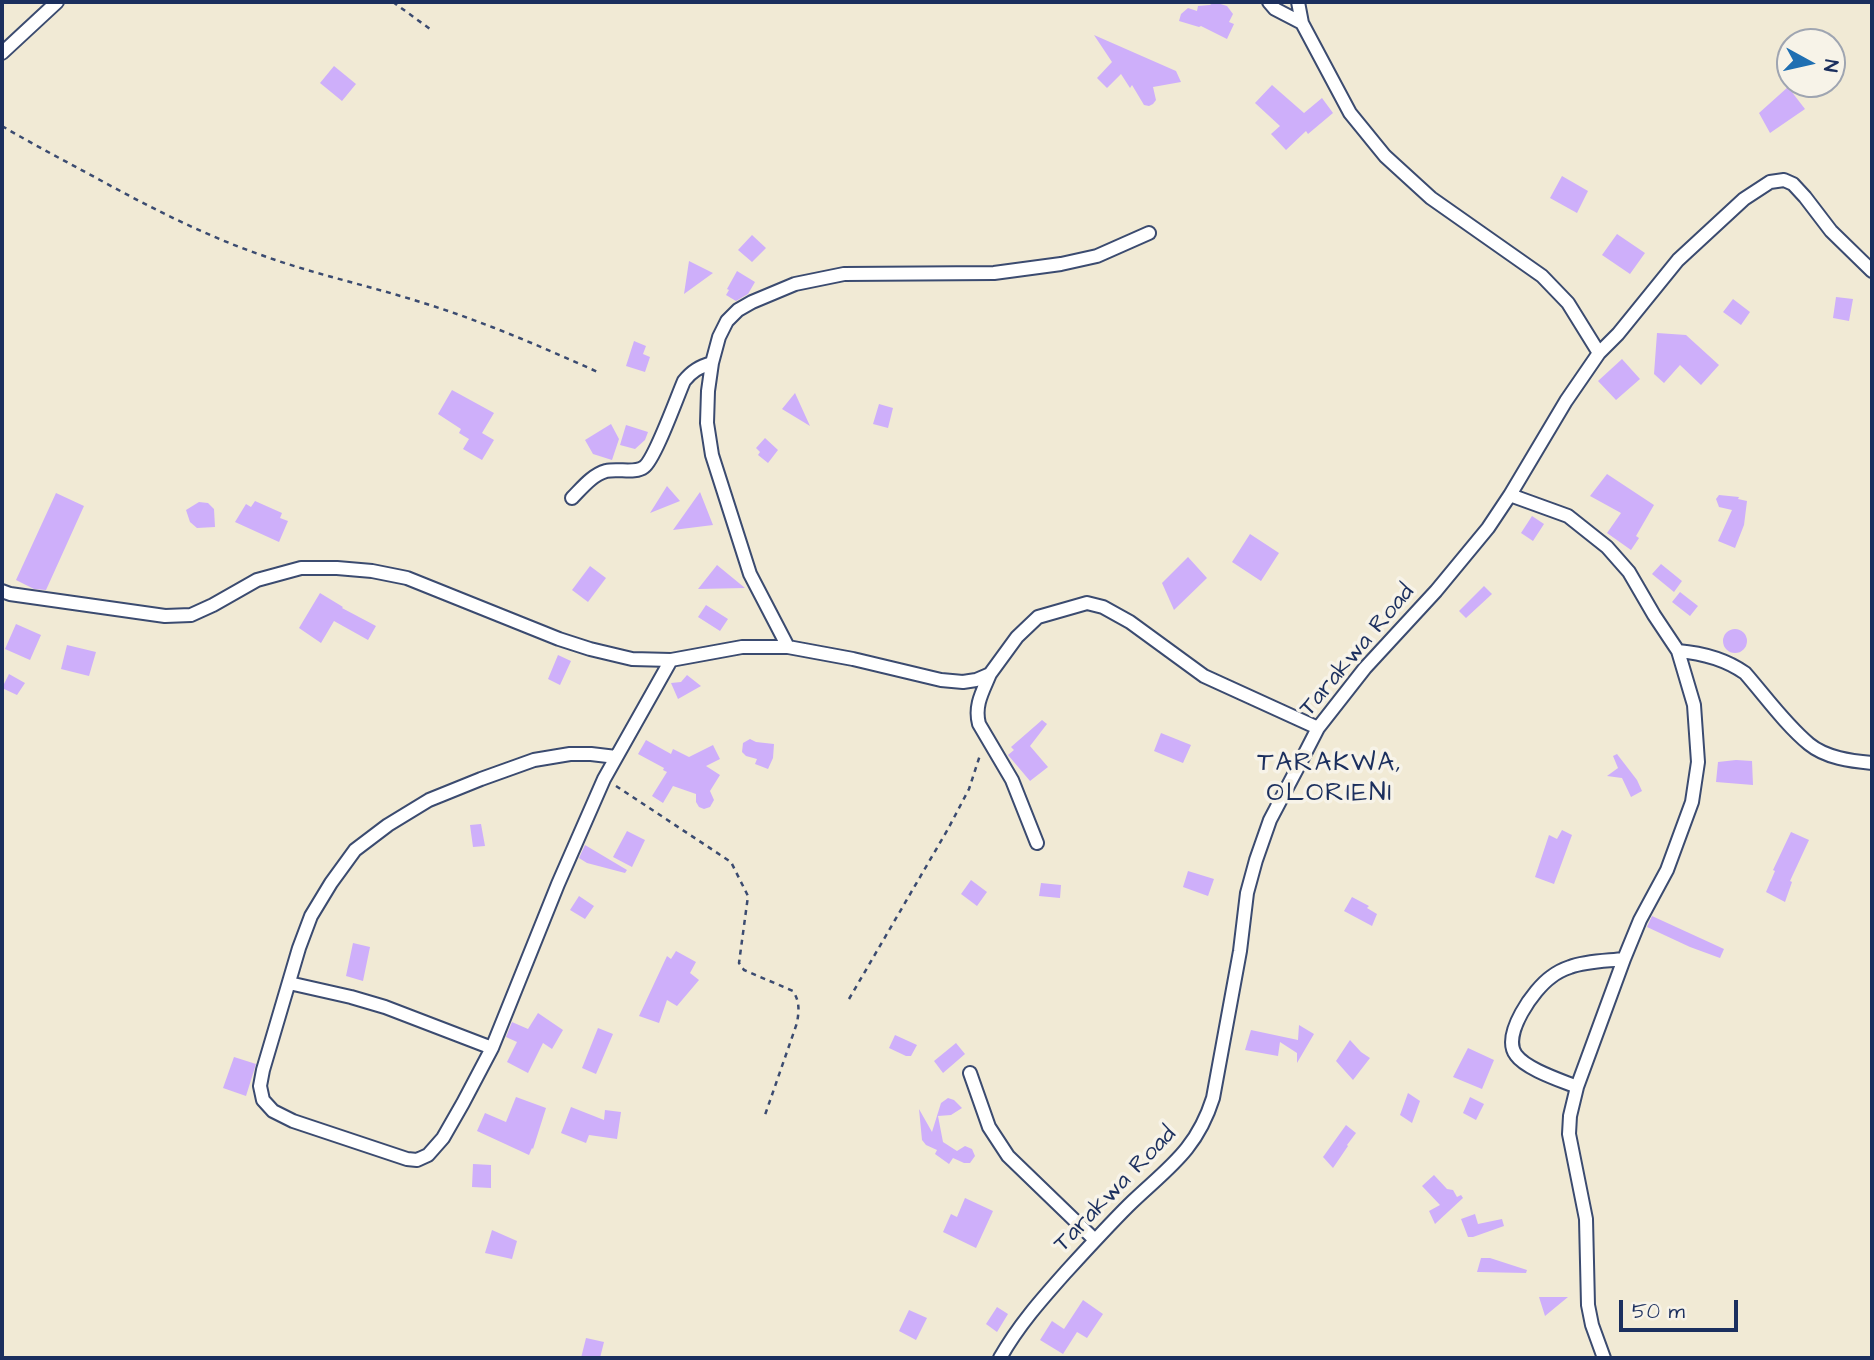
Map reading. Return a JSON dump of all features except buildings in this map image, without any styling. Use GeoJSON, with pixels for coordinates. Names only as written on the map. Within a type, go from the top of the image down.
{"type":"FeatureCollection","features":[{"type":"Feature","properties":{"kind":"street"},"geometry":{"type":"LineString","coordinates":[[2,53],[57,2]]}},
{"type":"Feature","properties":{"kind":"street"},"geometry":{"type":"LineString","coordinates":[[1269,2],[1275,9],[1302,23]]}},
{"type":"Feature","properties":{"kind":"street"},"geometry":{"type":"LineString","coordinates":[[1298,2],[1302,23],[1350,113],[1385,156],[1431,198],[1542,276],[1568,303],[1599,352]]}},
{"type":"Feature","properties":{"kind":"street","name":"Tarakwa Road"},"geometry":{"type":"LineString","coordinates":[[1000,1358],[1020,1324],[1095,1240],[1181,1156],[1198,1135],[1213,1098],[1240,951],[1247,893],[1270,820],[1318,727],[1488,528],[1599,352],[1618,334],[1678,260],[1744,200],[1769,182],[1784,180],[1793,184],[1831,231],[1872,271]]}},
{"type":"Feature","properties":{"kind":"street"},"geometry":{"type":"LineString","coordinates":[[788,647],[750,574],[712,455],[708,391],[719,337],[727,321],[738,310],[752,302],[795,284],[844,274],[994,273],[1061,264],[1097,256],[1149,233]]}},
{"type":"Feature","properties":{"kind":"street"},"geometry":{"type":"LineString","coordinates":[[572,498],[597,475],[646,466],[657,447],[684,382],[697,368],[712,363]]}},
{"type":"Feature","properties":{"kind":"street"},"geometry":{"type":"LineString","coordinates":[[1510,495],[1568,516],[1607,547],[1629,572],[1678,650],[1694,705],[1698,737],[1698,762],[1692,802],[1667,870],[1640,920],[1624,959],[1577,1087],[1570,1116],[1569,1134],[1586,1219],[1588,1305],[1604,1358]]}},
{"type":"Feature","properties":{"kind":"street"},"geometry":{"type":"LineString","coordinates":[[2,591],[165,616],[191,615],[257,580],[301,568],[337,568],[407,578],[519,624],[590,649],[632,659],[671,660],[742,646],[788,647],[941,680],[963,682],[990,674]]}},
{"type":"Feature","properties":{"kind":"street"},"geometry":{"type":"LineString","coordinates":[[1037,843],[1012,780],[979,724],[976,714],[990,674],[1017,638],[1038,617],[1087,603],[1103,607],[1130,622],[1204,676],[1318,727]]}},
{"type":"Feature","properties":{"kind":"street"},"geometry":{"type":"LineString","coordinates":[[1678,650],[1701,653],[1738,668],[1810,745],[1836,758],[1872,763]]}},
{"type":"Feature","properties":{"kind":"street"},"geometry":{"type":"LineString","coordinates":[[616,757],[570,754],[534,760],[429,800],[388,825],[355,850],[311,916],[299,948],[260,1086],[263,1100],[273,1111],[293,1121],[407,1159],[416,1160],[428,1154],[443,1138],[464,1104],[492,1048],[558,884],[604,779],[671,660]]}},
{"type":"Feature","properties":{"kind":"street"},"geometry":{"type":"LineString","coordinates":[[1577,1087],[1522,1062],[1513,1052],[1514,1028],[1534,994],[1550,977],[1572,966],[1624,959]]}},
{"type":"Feature","properties":{"kind":"street"},"geometry":{"type":"LineString","coordinates":[[289,983],[385,1007],[492,1048]]}},
{"type":"Feature","properties":{"kind":"street"},"geometry":{"type":"LineString","coordinates":[[970,1073],[989,1127],[1008,1156],[1095,1240]]}},
{"type":"Feature","properties":{"kind":"path"},"geometry":{"type":"LineString","coordinates":[[393,2],[430,29]]}},
{"type":"Feature","properties":{"kind":"path"},"geometry":{"type":"LineString","coordinates":[[2,126],[32,145],[203,233],[264,256],[416,301],[507,332],[600,373]]}},
{"type":"Feature","properties":{"kind":"path"},"geometry":{"type":"LineString","coordinates":[[849,999],[969,789],[987,736]]}},
{"type":"Feature","properties":{"kind":"path"},"geometry":{"type":"LineString","coordinates":[[604,779],[731,862],[748,896],[739,963],[744,970],[793,991],[797,996],[800,1009],[797,1023],[765,1115]]}},
{"type":"Feature","properties":{"kind":"district","name":"TARAKWA, OLORIENI"},"geometry":{"type":"Point","coordinates":[1330,780]}}]}
